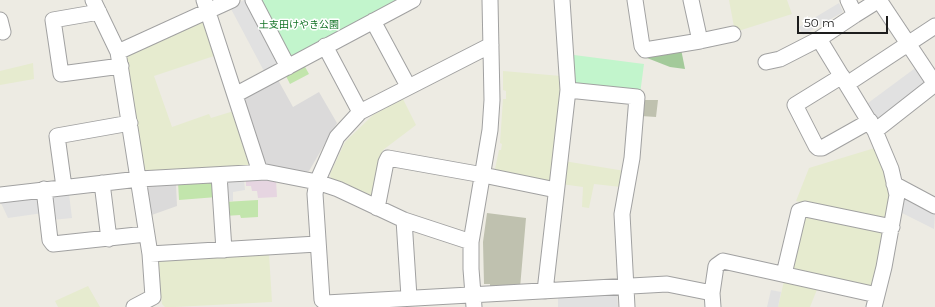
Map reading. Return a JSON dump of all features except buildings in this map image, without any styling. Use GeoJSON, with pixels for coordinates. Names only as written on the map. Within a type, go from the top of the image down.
{"type":"FeatureCollection","features":[{"type":"Feature","properties":{"kind":"street"},"geometry":{"type":"LineString","coordinates":[[134,307],[153,297],[150,254],[119,59],[99,4],[53,20],[61,74],[119,59],[206,6],[232,0]]}},
{"type":"Feature","properties":{"kind":"street"},"geometry":{"type":"LineString","coordinates":[[253,0],[288,67]]}},
{"type":"Feature","properties":{"kind":"street"},"geometry":{"type":"LineString","coordinates":[[235,95],[413,0]]}},
{"type":"Feature","properties":{"kind":"street"},"geometry":{"type":"LineString","coordinates":[[474,300],[471,242],[490,130],[492,100],[490,0]]}},
{"type":"Feature","properties":{"kind":"street"},"geometry":{"type":"LineString","coordinates":[[545,291],[568,90],[562,0]]}},
{"type":"Feature","properties":{"kind":"street"},"geometry":{"type":"LineString","coordinates":[[635,0],[642,46],[645,50],[733,34]]}},
{"type":"Feature","properties":{"kind":"street"},"geometry":{"type":"LineString","coordinates":[[691,0],[700,41]]}},
{"type":"Feature","properties":{"kind":"street"},"geometry":{"type":"LineString","coordinates":[[848,0],[855,15]]}},
{"type":"Feature","properties":{"kind":"street"},"geometry":{"type":"LineString","coordinates":[[766,62],[780,59],[819,39],[879,0],[908,44],[935,84],[872,126],[822,148],[818,148],[816,146],[795,105],[845,80],[908,44],[935,26]]}},
{"type":"Feature","properties":{"kind":"street"},"geometry":{"type":"LineString","coordinates":[[206,6],[260,172]]}},
{"type":"Feature","properties":{"kind":"street"},"geometry":{"type":"LineString","coordinates":[[373,21],[408,86]]}},
{"type":"Feature","properties":{"kind":"street"},"geometry":{"type":"LineString","coordinates":[[491,45],[408,86],[360,112],[337,137],[317,182],[315,194],[317,244],[322,300],[326,302],[409,297],[474,300],[545,291],[626,288],[667,284],[712,300],[716,266],[723,261],[784,274],[875,301],[892,227],[896,195],[894,184],[882,145],[845,80],[819,39]]}},
{"type":"Feature","properties":{"kind":"street"},"geometry":{"type":"LineString","coordinates":[[325,46],[360,112]]}},
{"type":"Feature","properties":{"kind":"street"},"geometry":{"type":"LineString","coordinates":[[568,90],[638,97],[632,158],[622,214],[627,307]]}},
{"type":"Feature","properties":{"kind":"street"},"geometry":{"type":"LineString","coordinates":[[64,187],[57,136],[130,123]]}},
{"type":"Feature","properties":{"kind":"street"},"geometry":{"type":"LineString","coordinates":[[377,208],[388,158],[556,190]]}},
{"type":"Feature","properties":{"kind":"street"},"geometry":{"type":"LineString","coordinates":[[0,195],[139,179],[260,172],[317,182],[338,189],[404,220],[471,242]]}},
{"type":"Feature","properties":{"kind":"street"},"geometry":{"type":"LineString","coordinates":[[219,175],[224,250]]}},
{"type":"Feature","properties":{"kind":"street"},"geometry":{"type":"LineString","coordinates":[[102,183],[109,239]]}},
{"type":"Feature","properties":{"kind":"street"},"geometry":{"type":"LineString","coordinates":[[894,184],[935,206]]}},
{"type":"Feature","properties":{"kind":"street"},"geometry":{"type":"LineString","coordinates":[[44,189],[50,240],[53,244],[146,234]]}},
{"type":"Feature","properties":{"kind":"street"},"geometry":{"type":"LineString","coordinates":[[784,274],[798,211],[805,209],[892,227]]}},
{"type":"Feature","properties":{"kind":"street"},"geometry":{"type":"LineString","coordinates":[[404,220],[409,297]]}},
{"type":"Feature","properties":{"kind":"street"},"geometry":{"type":"LineString","coordinates":[[150,254],[317,244]]}},
{"type":"Feature","properties":{"kind":"shaded area"},"geometry":{"type":"Polygon","coordinates":[[[244,0],[248,0],[279,66],[265,73],[230,7],[244,0]]]}},
{"type":"Feature","properties":{"kind":"shaded area"},"geometry":{"type":"Polygon","coordinates":[[[729,0],[787,0],[792,14],[735,32],[729,0]]]}},
{"type":"Feature","properties":{"kind":"shaded area"},"geometry":{"type":"Polygon","coordinates":[[[839,3],[843,12],[803,35],[799,27],[839,3]]]}},
{"type":"Feature","properties":{"kind":"shaded area"},"geometry":{"type":"Polygon","coordinates":[[[201,21],[207,24],[217,55],[154,76],[172,127],[209,114],[211,118],[237,110],[254,164],[249,170],[146,174],[140,169],[124,57],[201,21]]]}},
{"type":"Feature","properties":{"kind":"shaded area"},"geometry":{"type":"Polygon","coordinates":[[[33,63],[34,79],[0,85],[0,71],[33,63]]]}},
{"type":"Feature","properties":{"kind":"shaded area"},"geometry":{"type":"Polygon","coordinates":[[[918,66],[928,81],[879,123],[864,106],[918,66]]]}},
{"type":"Feature","properties":{"kind":"shaded area"},"geometry":{"type":"Polygon","coordinates":[[[503,71],[561,76],[561,91],[552,180],[546,183],[498,174],[495,169],[499,150],[501,150],[502,144],[500,143],[503,99],[506,99],[506,91],[503,90],[503,71]]]}},
{"type":"Feature","properties":{"kind":"shaded area"},"geometry":{"type":"Polygon","coordinates":[[[277,78],[293,107],[319,92],[337,123],[309,171],[304,173],[268,167],[263,163],[243,100],[245,94],[277,78]]]}},
{"type":"Feature","properties":{"kind":"shaded area"},"geometry":{"type":"Polygon","coordinates":[[[403,99],[416,125],[383,150],[374,196],[368,199],[331,181],[330,174],[345,142],[373,115],[403,99]]]}},
{"type":"Feature","properties":{"kind":"shaded area"},"geometry":{"type":"Polygon","coordinates":[[[645,100],[658,100],[656,117],[641,116],[641,102],[645,100]]]}},
{"type":"Feature","properties":{"kind":"shaded area"},"geometry":{"type":"Polygon","coordinates":[[[878,147],[893,189],[888,218],[882,221],[796,201],[809,168],[878,147]]]}},
{"type":"Feature","properties":{"kind":"shaded area"},"geometry":{"type":"Polygon","coordinates":[[[564,161],[625,171],[621,187],[594,184],[589,208],[582,207],[583,187],[561,184],[564,161]]]}},
{"type":"Feature","properties":{"kind":"shaded area"},"geometry":{"type":"Polygon","coordinates":[[[246,179],[276,180],[277,197],[258,198],[257,191],[252,191],[251,186],[246,186],[246,179]]]}},
{"type":"Feature","properties":{"kind":"shaded area"},"geometry":{"type":"Polygon","coordinates":[[[223,180],[244,180],[245,190],[233,192],[233,201],[224,201],[223,180]]]}},
{"type":"Feature","properties":{"kind":"shaded area"},"geometry":{"type":"Polygon","coordinates":[[[176,184],[177,206],[146,217],[142,185],[176,184]]]}},
{"type":"Feature","properties":{"kind":"shaded area"},"geometry":{"type":"Polygon","coordinates":[[[69,194],[72,218],[51,220],[49,195],[69,194]]]}},
{"type":"Feature","properties":{"kind":"shaded area"},"geometry":{"type":"Polygon","coordinates":[[[905,195],[935,211],[934,229],[898,211],[899,199],[905,195]]]}},
{"type":"Feature","properties":{"kind":"shaded area"},"geometry":{"type":"Polygon","coordinates":[[[39,197],[43,213],[8,218],[0,201],[39,197]]]}},
{"type":"Feature","properties":{"kind":"shaded area"},"geometry":{"type":"Polygon","coordinates":[[[487,213],[526,218],[520,288],[490,290],[490,284],[484,284],[483,242],[487,213]]]}},
{"type":"Feature","properties":{"kind":"shaded area"},"geometry":{"type":"Polygon","coordinates":[[[801,216],[883,229],[886,235],[875,285],[869,289],[793,272],[789,267],[801,216]]]}},
{"type":"Feature","properties":{"kind":"shaded area"},"geometry":{"type":"Polygon","coordinates":[[[269,254],[272,302],[174,307],[165,307],[162,304],[157,264],[160,259],[269,254]]]}},
{"type":"Feature","properties":{"kind":"shaded area"},"geometry":{"type":"Polygon","coordinates":[[[784,281],[818,287],[810,307],[778,307],[784,281]]]}},
{"type":"Feature","properties":{"kind":"shaded area"},"geometry":{"type":"Polygon","coordinates":[[[88,286],[100,307],[58,307],[55,301],[88,286]]]}},
{"type":"Feature","properties":{"kind":"shaded area"},"geometry":{"type":"Polygon","coordinates":[[[771,290],[781,292],[778,307],[767,307],[771,290]]]}},
{"type":"Feature","properties":{"kind":"shaded area"},"geometry":{"type":"Polygon","coordinates":[[[617,293],[618,307],[558,307],[558,296],[617,293]]]}},
{"type":"Feature","properties":{"kind":"green space","name":"土支田けやき公園"},"geometry":{"type":"Polygon","coordinates":[[[259,0],[400,0],[293,57],[287,55],[259,0]]]}},
{"type":"Feature","properties":{"kind":"green space"},"geometry":{"type":"Polygon","coordinates":[[[681,49],[685,69],[670,67],[647,58],[647,54],[681,49]]]}},
{"type":"Feature","properties":{"kind":"green space"},"geometry":{"type":"Polygon","coordinates":[[[574,55],[644,64],[640,94],[575,88],[570,59],[574,55]]]}},
{"type":"Feature","properties":{"kind":"green space"},"geometry":{"type":"Polygon","coordinates":[[[304,65],[309,74],[290,84],[285,74],[304,65]]]}},
{"type":"Feature","properties":{"kind":"green space"},"geometry":{"type":"Polygon","coordinates":[[[216,181],[217,197],[179,200],[178,182],[216,181]]]}},
{"type":"Feature","properties":{"kind":"green space"},"geometry":{"type":"Polygon","coordinates":[[[258,200],[258,217],[241,218],[240,215],[225,216],[224,202],[258,200]]]}}]}
